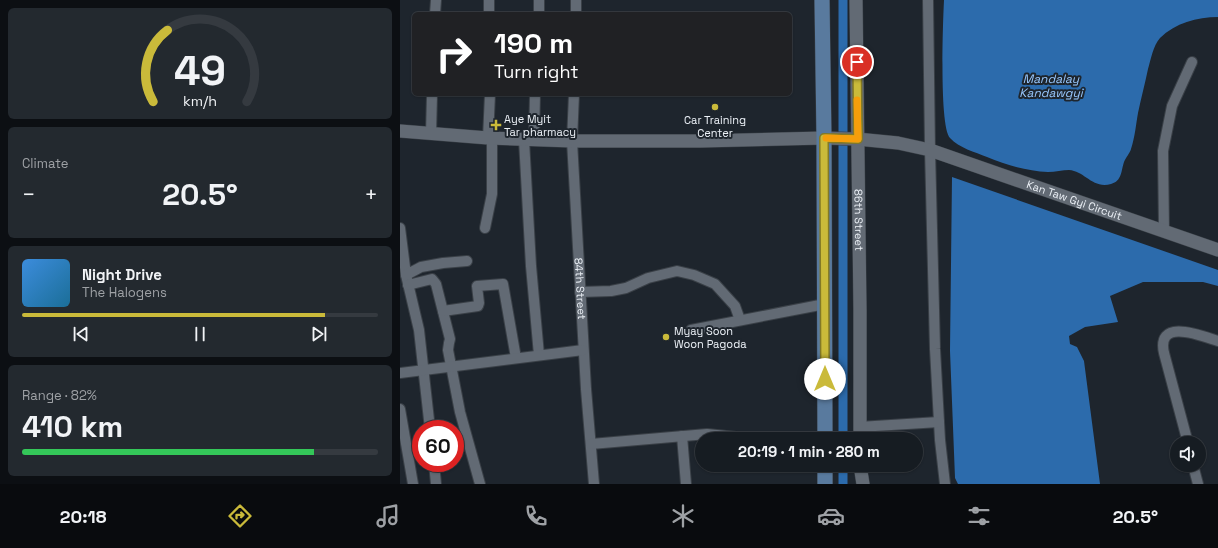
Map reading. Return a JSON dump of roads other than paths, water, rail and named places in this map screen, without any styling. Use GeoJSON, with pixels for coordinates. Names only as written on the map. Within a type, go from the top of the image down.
{"type":"FeatureCollection","features":[{"type":"Feature","properties":{"kind":"main road"},"geometry":{"type":"LineString","coordinates":[[822,0],[826,138],[824,432]]}},
{"type":"Feature","properties":{"kind":"main road"},"geometry":{"type":"LineString","coordinates":[[825,472],[825,484]]}},
{"type":"Feature","properties":{"kind":"street"},"geometry":{"type":"LineString","coordinates":[[435,12],[436,0]]}},
{"type":"Feature","properties":{"kind":"street"},"geometry":{"type":"LineString","coordinates":[[489,0],[490,12]]}},
{"type":"Feature","properties":{"kind":"street"},"geometry":{"type":"LineString","coordinates":[[539,0],[539,12]]}},
{"type":"Feature","properties":{"kind":"street"},"geometry":{"type":"LineString","coordinates":[[576,0],[576,12]]}},
{"type":"Feature","properties":{"kind":"street","name":"86th Street"},"geometry":{"type":"LineString","coordinates":[[856,0],[860,432]]}},
{"type":"Feature","properties":{"kind":"street"},"geometry":{"type":"LineString","coordinates":[[928,0],[935,350],[940,440],[945,484]]}},
{"type":"Feature","properties":{"kind":"street"},"geometry":{"type":"LineString","coordinates":[[1164,231],[1163,151],[1172,106],[1192,62]]}},
{"type":"Feature","properties":{"kind":"street"},"geometry":{"type":"LineString","coordinates":[[431,134],[432,96]]}},
{"type":"Feature","properties":{"kind":"street"},"geometry":{"type":"LineString","coordinates":[[485,228],[492,194],[490,96]]}},
{"type":"Feature","properties":{"kind":"street"},"geometry":{"type":"LineString","coordinates":[[535,96],[529,140],[531,266],[539,356]]}},
{"type":"Feature","properties":{"kind":"street","name":"84th Street"},"geometry":{"type":"LineString","coordinates":[[574,96],[572,141],[583,350],[594,484]]}},
{"type":"Feature","properties":{"kind":"street","name":"Kan Taw Gyi Circuit"},"geometry":{"type":"LineString","coordinates":[[400,132],[490,138],[572,141],[701,141],[826,138],[898,143],[930,150],[1218,250]]}},
{"type":"Feature","properties":{"kind":"street"},"geometry":{"type":"LineString","coordinates":[[400,228],[406,281],[419,330],[429,420]]}},
{"type":"Feature","properties":{"kind":"street"},"geometry":{"type":"LineString","coordinates":[[406,281],[421,267],[467,261]]}},
{"type":"Feature","properties":{"kind":"street"},"geometry":{"type":"LineString","coordinates":[[580,292],[611,291],[626,288],[648,278],[677,271],[694,275],[714,284],[735,306],[740,320]]}},
{"type":"Feature","properties":{"kind":"street"},"geometry":{"type":"LineString","coordinates":[[406,281],[432,279],[436,284],[444,310],[450,339],[448,350],[460,412],[480,484]]}},
{"type":"Feature","properties":{"kind":"street"},"geometry":{"type":"LineString","coordinates":[[444,310],[478,306],[480,303],[477,286],[503,284],[516,358]]}},
{"type":"Feature","properties":{"kind":"street"},"geometry":{"type":"LineString","coordinates":[[692,330],[825,304]]}},
{"type":"Feature","properties":{"kind":"street"},"geometry":{"type":"LineString","coordinates":[[1186,436],[1164,354],[1163,344],[1170,333],[1181,331],[1190,332],[1218,341]]}},
{"type":"Feature","properties":{"kind":"street"},"geometry":{"type":"LineString","coordinates":[[400,373],[583,350]]}},
{"type":"Feature","properties":{"kind":"street"},"geometry":{"type":"LineString","coordinates":[[400,409],[412,484]]}},
{"type":"Feature","properties":{"kind":"street"},"geometry":{"type":"LineString","coordinates":[[867,432],[939,422]]}},
{"type":"Feature","properties":{"kind":"street"},"geometry":{"type":"LineString","coordinates":[[591,444],[695,435]]}},
{"type":"Feature","properties":{"kind":"street"},"geometry":{"type":"LineString","coordinates":[[682,436],[686,484]]}},
{"type":"Feature","properties":{"kind":"street"},"geometry":{"type":"LineString","coordinates":[[435,472],[436,484]]}},
{"type":"Feature","properties":{"kind":"street"},"geometry":{"type":"LineString","coordinates":[[861,472],[863,484]]}},
{"type":"Feature","properties":{"kind":"street"},"geometry":{"type":"LineString","coordinates":[[1195,472],[1198,484]]}},
{"type":"Feature","properties":{"kind":"water","name":"Mandalay Kandawgyi"},"geometry":{"type":"Polygon","coordinates":[[[944,0],[1218,0],[1218,17],[1202,18],[1187,22],[1172,28],[1160,38],[1152,53],[1138,113],[1134,140],[1130,151],[1117,181],[1115,183],[1104,185],[1094,182],[1075,171],[1040,171],[1009,165],[967,149],[950,138],[944,114],[943,95],[944,0]]]}},
{"type":"Feature","properties":{"kind":"water"},"geometry":{"type":"Polygon","coordinates":[[[952,177],[1218,270],[1218,286],[1203,282],[1143,282],[1110,296],[1118,322],[1085,327],[1069,336],[1070,344],[1077,347],[1084,361],[1100,484],[958,484],[955,478],[950,351],[952,177]]]}},
{"type":"Feature","properties":{"kind":"waterway"},"geometry":{"type":"LineString","coordinates":[[843,0],[843,432]]}},
{"type":"Feature","properties":{"kind":"waterway"},"geometry":{"type":"LineString","coordinates":[[843,472],[843,484]]}},
{"type":"Feature","properties":{"kind":"place","name":"Car Training Center"},"geometry":{"type":"Point","coordinates":[715,107]}},
{"type":"Feature","properties":{"kind":"place","name":"Aye Myit Tar pharmacy"},"geometry":{"type":"Point","coordinates":[496,125]}},
{"type":"Feature","properties":{"kind":"place","name":"Myay Soon Woon Pagoda"},"geometry":{"type":"Point","coordinates":[666,337]}}]}
